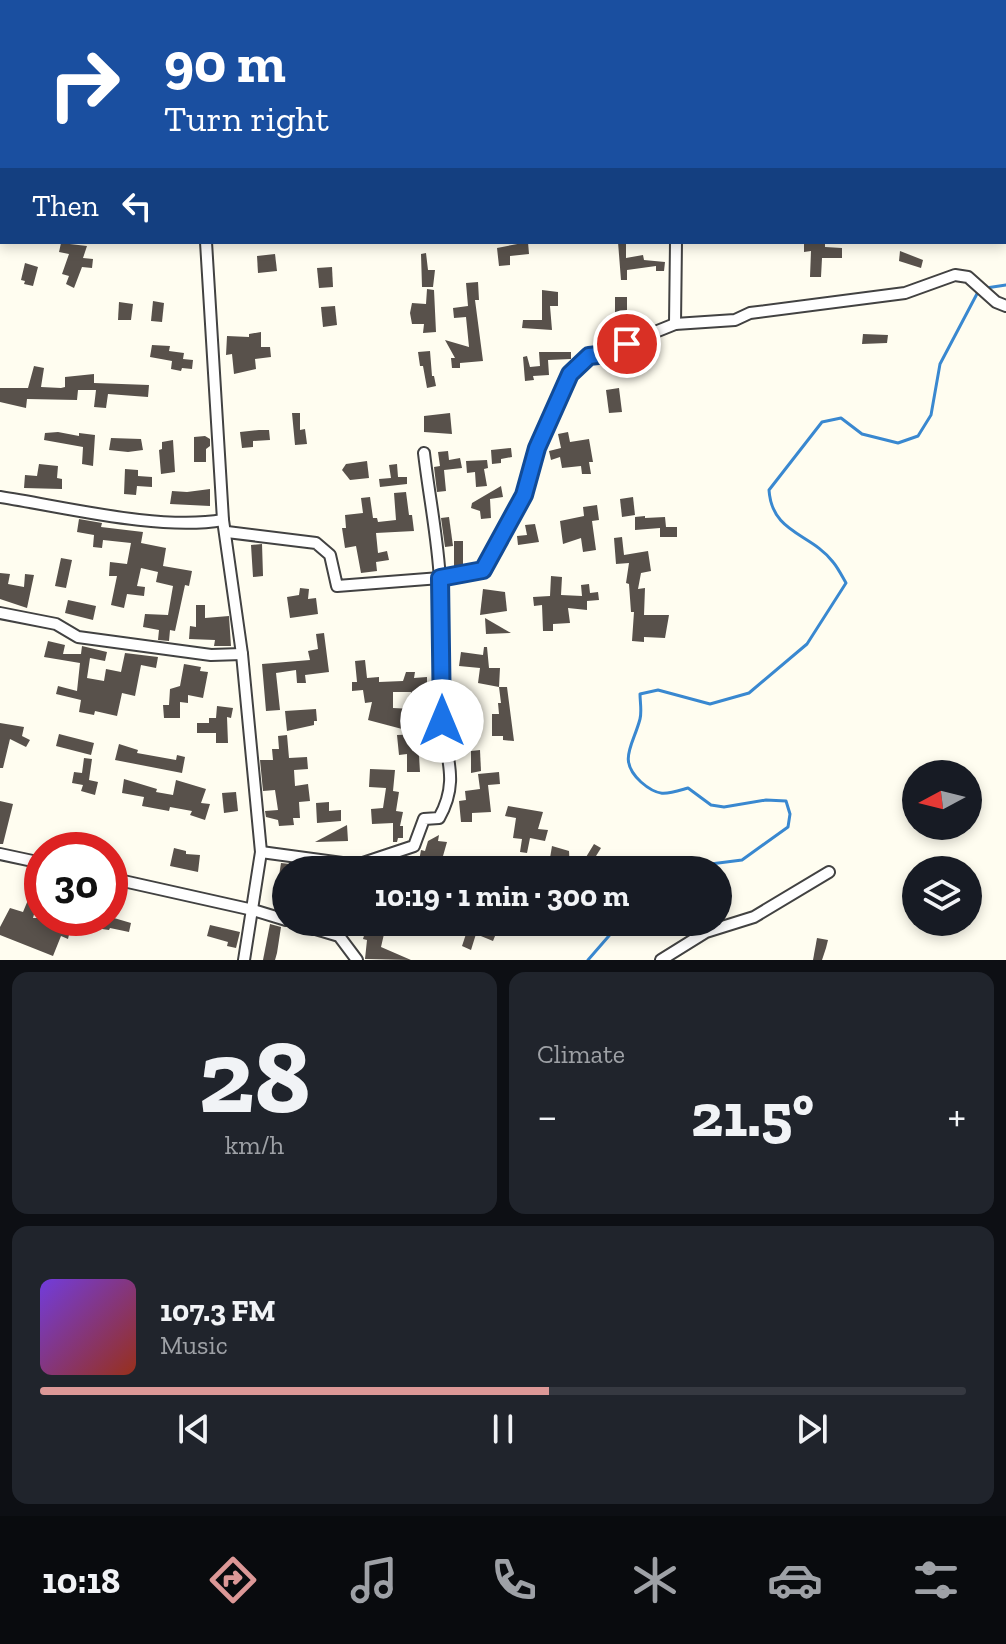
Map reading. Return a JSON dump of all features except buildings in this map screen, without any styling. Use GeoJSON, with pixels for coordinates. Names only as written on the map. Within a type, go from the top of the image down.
{"type":"FeatureCollection","features":[{"type":"Feature","properties":{"kind":"street"},"geometry":{"type":"LineString","coordinates":[[206,244],[223,520],[242,654],[261,852],[244,960]]}},
{"type":"Feature","properties":{"kind":"street"},"geometry":{"type":"LineString","coordinates":[[675,324],[676,244]]}},
{"type":"Feature","properties":{"kind":"street"},"geometry":{"type":"LineString","coordinates":[[227,532],[316,543],[330,555],[337,586],[440,578],[483,570],[524,495],[537,448],[570,374],[589,356],[675,324],[735,320],[750,313],[905,293],[955,275],[968,277],[996,302],[1006,306]]}},
{"type":"Feature","properties":{"kind":"street"},"geometry":{"type":"LineString","coordinates":[[261,852],[357,865],[414,846],[424,819],[439,818],[450,790],[451,762],[442,721],[440,578],[424,453]]}},
{"type":"Feature","properties":{"kind":"street"},"geometry":{"type":"LineString","coordinates":[[0,497],[125,518],[207,523],[223,520]]}},
{"type":"Feature","properties":{"kind":"street"},"geometry":{"type":"LineString","coordinates":[[0,613],[56,624],[78,637],[211,655],[242,654]]}},
{"type":"Feature","properties":{"kind":"street"},"geometry":{"type":"LineString","coordinates":[[0,854],[24,859]]}},
{"type":"Feature","properties":{"kind":"street"},"geometry":{"type":"LineString","coordinates":[[661,960],[706,932],[754,917],[829,872]]}},
{"type":"Feature","properties":{"kind":"street"},"geometry":{"type":"LineString","coordinates":[[128,882],[272,916]]}},
{"type":"Feature","properties":{"kind":"street"},"geometry":{"type":"LineString","coordinates":[[339,936],[357,960]]}},
{"type":"Feature","properties":{"kind":"waterway"},"geometry":{"type":"LineString","coordinates":[[986,288],[1006,285]]}},
{"type":"Feature","properties":{"kind":"waterway"},"geometry":{"type":"LineString","coordinates":[[732,861],[742,860],[788,827],[790,814],[786,801],[766,800],[724,807],[711,805],[688,788],[663,793],[647,787],[634,774],[628,760],[641,716],[640,694],[658,690],[710,704],[749,693],[807,644],[846,583],[824,552],[777,516],[769,490],[822,422],[841,418],[862,434],[898,443],[918,436],[931,415],[940,364],[979,290]]}},
{"type":"Feature","properties":{"kind":"waterway"},"geometry":{"type":"LineString","coordinates":[[588,960],[609,936]]}},
{"type":"Feature","properties":{"kind":"route"},"geometry":{"type":"LineString","coordinates":[[442,721],[440,578],[483,570],[524,495],[537,448],[570,374],[589,356],[627,344]]}}]}
